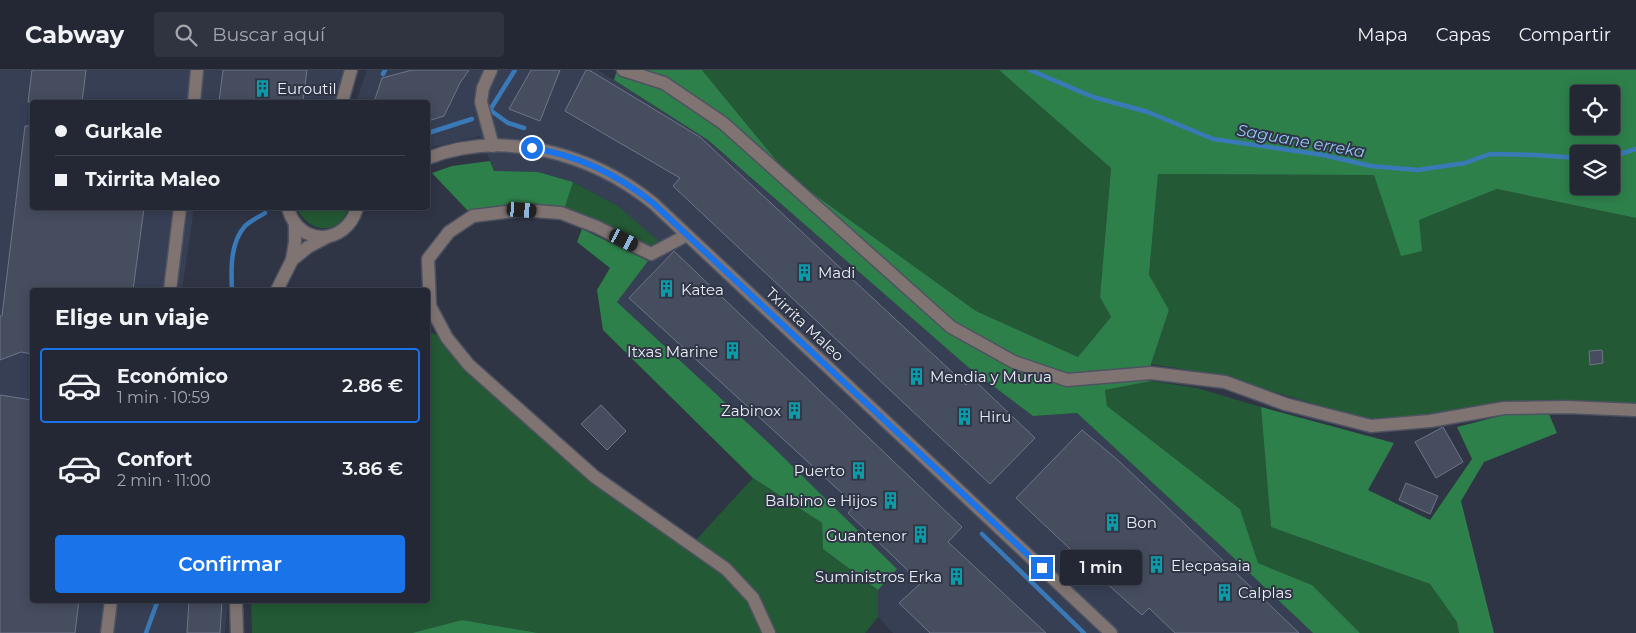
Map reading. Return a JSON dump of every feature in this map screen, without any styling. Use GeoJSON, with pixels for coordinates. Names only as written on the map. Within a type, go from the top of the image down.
{"type":"FeatureCollection","features":[{"type":"Feature","properties":{"kind":"street"},"geometry":{"type":"LineString","coordinates":[[194,100],[197,70]]}},
{"type":"Feature","properties":{"kind":"street"},"geometry":{"type":"LineString","coordinates":[[342,100],[350,70]]}},
{"type":"Feature","properties":{"kind":"street"},"geometry":{"type":"LineString","coordinates":[[490,70],[483,88],[481,102],[493,146]]}},
{"type":"Feature","properties":{"kind":"street"},"geometry":{"type":"LineString","coordinates":[[623,70],[664,83],[722,122],[951,327],[1014,362],[1067,380],[1151,373],[1225,382],[1285,404],[1371,426],[1430,421],[1504,408],[1567,407],[1636,410]]}},
{"type":"Feature","properties":{"kind":"street","name":"Txirrita Maleo"},"geometry":{"type":"LineString","coordinates":[[430,157],[460,149],[493,146],[522,147],[556,153],[582,161],[601,169],[637,190],[1111,633]]}},
{"type":"Feature","properties":{"kind":"street"},"geometry":{"type":"LineString","coordinates":[[170,288],[180,210]]}},
{"type":"Feature","properties":{"kind":"street"},"geometry":{"type":"LineString","coordinates":[[292,260],[308,247],[347,228],[354,219],[356,210]]}},
{"type":"Feature","properties":{"kind":"street"},"geometry":{"type":"LineString","coordinates":[[429,288],[428,259],[449,232],[473,216],[522,210],[561,213],[597,227],[651,254],[687,235]]}},
{"type":"Feature","properties":{"kind":"street"},"geometry":{"type":"LineString","coordinates":[[288,213],[304,232],[315,236],[327,237]]}},
{"type":"Feature","properties":{"kind":"street"},"geometry":{"type":"LineString","coordinates":[[278,288],[292,260],[295,242],[288,213]]}},
{"type":"Feature","properties":{"kind":"street"},"geometry":{"type":"LineString","coordinates":[[430,306],[447,338],[469,365],[595,478],[726,569],[753,598],[769,633]]}},
{"type":"Feature","properties":{"kind":"street"},"geometry":{"type":"LineString","coordinates":[[107,633],[111,603]]}},
{"type":"Feature","properties":{"kind":"street"},"geometry":{"type":"LineString","coordinates":[[236,603],[236,633]]}},
{"type":"Feature","properties":{"kind":"shaded area"},"geometry":{"type":"Polygon","coordinates":[[[0,70],[346,70],[336,100],[30,100],[30,210],[194,210],[182,288],[30,288],[30,603],[228,603],[225,633],[0,633],[0,70]]]}},
{"type":"Feature","properties":{"kind":"shaded area"},"geometry":{"type":"Polygon","coordinates":[[[367,70],[598,70],[708,140],[968,367],[1033,416],[1077,413],[1313,633],[893,633],[878,617],[878,590],[897,569],[772,446],[617,302],[661,244],[618,206],[573,182],[538,172],[494,171],[480,136],[430,148],[430,100],[357,100],[367,70]]]}},
{"type":"Feature","properties":{"kind":"green space"},"geometry":{"type":"Polygon","coordinates":[[[617,70],[702,70],[790,177],[976,311],[1078,357],[1111,317],[1100,297],[1111,168],[999,70],[1636,70],[1636,218],[1497,189],[1419,220],[1422,251],[1401,256],[1374,175],[1158,174],[1149,275],[1169,310],[1151,364],[1151,381],[1105,390],[1107,406],[1240,509],[1258,563],[1312,585],[1360,633],[1313,633],[1077,413],[1033,416],[968,367],[708,140],[614,80],[617,70]]]}},
{"type":"Feature","properties":{"kind":"green space"},"geometry":{"type":"Polygon","coordinates":[[[702,70],[999,70],[1111,168],[1100,297],[1111,317],[1078,357],[976,311],[790,177],[702,70]]]}},
{"type":"Feature","properties":{"kind":"green space"},"geometry":{"type":"Polygon","coordinates":[[[490,161],[494,171],[538,172],[573,182],[565,207],[516,205],[468,211],[432,173],[452,166],[490,161]]]}},
{"type":"Feature","properties":{"kind":"green space"},"geometry":{"type":"Polygon","coordinates":[[[1158,174],[1374,175],[1419,220],[1497,189],[1636,218],[1636,405],[1445,414],[1370,421],[1219,375],[1151,364],[1169,310],[1149,276],[1158,174]]]}},
{"type":"Feature","properties":{"kind":"green space"},"geometry":{"type":"Polygon","coordinates":[[[573,182],[618,206],[661,243],[647,247],[594,219],[565,207],[573,182]]]}},
{"type":"Feature","properties":{"kind":"green space"},"geometry":{"type":"Polygon","coordinates":[[[298,210],[347,210],[338,224],[324,228],[308,223],[298,210]]]}},
{"type":"Feature","properties":{"kind":"green space"},"geometry":{"type":"Polygon","coordinates":[[[582,229],[648,261],[617,302],[772,446],[897,569],[878,590],[823,549],[822,523],[753,478],[603,330],[597,290],[610,268],[577,242],[582,229]]]}},
{"type":"Feature","properties":{"kind":"green space"},"geometry":{"type":"Polygon","coordinates":[[[430,333],[441,336],[462,367],[593,480],[722,574],[750,601],[764,633],[538,633],[462,620],[412,633],[252,633],[251,603],[430,603],[430,333]]]}},
{"type":"Feature","properties":{"kind":"green space"},"geometry":{"type":"Polygon","coordinates":[[[1151,381],[1197,388],[1261,407],[1271,527],[1430,584],[1458,622],[1459,633],[1360,633],[1312,585],[1258,563],[1240,509],[1107,406],[1105,390],[1151,381]]]}},
{"type":"Feature","properties":{"kind":"green space"},"geometry":{"type":"Polygon","coordinates":[[[1261,407],[1394,443],[1368,490],[1430,520],[1472,459],[1457,427],[1504,415],[1549,414],[1557,433],[1484,462],[1461,501],[1494,633],[1459,633],[1457,622],[1430,584],[1271,527],[1261,407]]]}},
{"type":"Feature","properties":{"kind":"green space"},"geometry":{"type":"Polygon","coordinates":[[[753,478],[822,523],[823,549],[878,590],[878,617],[865,633],[773,633],[757,597],[695,541],[753,478]]]}},
{"type":"Feature","properties":{"kind":"green space"},"geometry":{"type":"Polygon","coordinates":[[[462,620],[538,633],[412,633],[462,620]]]}},
{"type":"Feature","properties":{"kind":"building"},"geometry":{"type":"Polygon","coordinates":[[[32,70],[86,70],[82,100],[30,100],[28,102],[32,70]]]}},
{"type":"Feature","properties":{"kind":"building","name":"Euroutil"},"geometry":{"type":"Polygon","coordinates":[[[223,70],[307,70],[303,100],[219,100],[223,70]]]}},
{"type":"Feature","properties":{"kind":"building"},"geometry":{"type":"Polygon","coordinates":[[[412,70],[469,70],[460,83],[444,116],[430,120],[430,100],[375,100],[382,78],[412,70]]]}},
{"type":"Feature","properties":{"kind":"building"},"geometry":{"type":"Polygon","coordinates":[[[531,70],[560,70],[540,121],[509,109],[531,70]]]}},
{"type":"Feature","properties":{"kind":"building"},"geometry":{"type":"Polygon","coordinates":[[[586,70],[589,70],[700,137],[966,385],[973,379],[1035,438],[990,484],[673,186],[680,178],[565,111],[586,70]]]}},
{"type":"Feature","properties":{"kind":"building"},"geometry":{"type":"Polygon","coordinates":[[[25,126],[30,126],[30,210],[144,210],[133,288],[30,288],[30,354],[21,352],[0,360],[0,316],[2,316],[25,126]]]}},
{"type":"Feature","properties":{"kind":"building"},"geometry":{"type":"Polygon","coordinates":[[[674,251],[962,527],[948,542],[1046,633],[930,633],[899,603],[921,583],[848,513],[855,505],[629,298],[674,251]]]}},
{"type":"Feature","properties":{"kind":"building"},"geometry":{"type":"Polygon","coordinates":[[[1602,350],[1603,363],[1590,365],[1589,351],[1602,350]]]}},
{"type":"Feature","properties":{"kind":"building"},"geometry":{"type":"Polygon","coordinates":[[[0,395],[30,400],[30,603],[79,603],[75,633],[0,633],[0,395]]]}},
{"type":"Feature","properties":{"kind":"building"},"geometry":{"type":"Polygon","coordinates":[[[601,405],[626,431],[607,450],[581,424],[601,405]]]}},
{"type":"Feature","properties":{"kind":"building"},"geometry":{"type":"Polygon","coordinates":[[[1443,427],[1463,462],[1436,478],[1415,442],[1443,427]]]}},
{"type":"Feature","properties":{"kind":"building"},"geometry":{"type":"Polygon","coordinates":[[[1082,430],[1120,462],[1299,633],[1175,633],[1149,608],[1142,615],[1105,582],[1016,498],[1082,430]]]}},
{"type":"Feature","properties":{"kind":"building"},"geometry":{"type":"Polygon","coordinates":[[[1406,483],[1438,496],[1430,514],[1399,500],[1406,483]]]}},
{"type":"Feature","properties":{"kind":"building"},"geometry":{"type":"Polygon","coordinates":[[[189,603],[222,603],[220,633],[187,633],[189,603]]]}},
{"type":"Feature","properties":{"kind":"waterway"},"geometry":{"type":"LineString","coordinates":[[383,74],[385,70]]}},
{"type":"Feature","properties":{"kind":"waterway"},"geometry":{"type":"LineString","coordinates":[[515,70],[490,110],[508,123],[524,128]]}},
{"type":"Feature","properties":{"kind":"waterway","name":"Saguane erreka"},"geometry":{"type":"LineString","coordinates":[[1030,70],[1093,97],[1148,112],[1213,139],[1323,155],[1371,166],[1418,170],[1465,163],[1490,154],[1570,157]]}},
{"type":"Feature","properties":{"kind":"waterway"},"geometry":{"type":"LineString","coordinates":[[430,132],[472,119]]}},
{"type":"Feature","properties":{"kind":"waterway","name":"Saguane erreka"},"geometry":{"type":"LineString","coordinates":[[1620,154],[1636,149]]}},
{"type":"Feature","properties":{"kind":"waterway"},"geometry":{"type":"LineString","coordinates":[[232,288],[232,256],[236,240],[245,226],[265,213]]}},
{"type":"Feature","properties":{"kind":"waterway"},"geometry":{"type":"LineString","coordinates":[[982,534],[1084,633]]}},
{"type":"Feature","properties":{"kind":"waterway"},"geometry":{"type":"LineString","coordinates":[[146,633],[157,603]]}},
{"type":"Feature","properties":{"kind":"place","name":"Euroutil"},"geometry":{"type":"Point","coordinates":[263,88]}},
{"type":"Feature","properties":{"kind":"place","name":"Madi"},"geometry":{"type":"Point","coordinates":[804,272]}},
{"type":"Feature","properties":{"kind":"place","name":"Katea"},"geometry":{"type":"Point","coordinates":[667,289]}},
{"type":"Feature","properties":{"kind":"place","name":"Itxas Marine"},"geometry":{"type":"Point","coordinates":[732,351]}},
{"type":"Feature","properties":{"kind":"place","name":"Mendia y Murua"},"geometry":{"type":"Point","coordinates":[916,376]}},
{"type":"Feature","properties":{"kind":"place","name":"Zabinox"},"geometry":{"type":"Point","coordinates":[795,410]}},
{"type":"Feature","properties":{"kind":"place","name":"Hiru"},"geometry":{"type":"Point","coordinates":[965,416]}},
{"type":"Feature","properties":{"kind":"place","name":"Puerto"},"geometry":{"type":"Point","coordinates":[859,470]}},
{"type":"Feature","properties":{"kind":"place","name":"Balbino e Hijos"},"geometry":{"type":"Point","coordinates":[891,500]}},
{"type":"Feature","properties":{"kind":"place","name":"Bon"},"geometry":{"type":"Point","coordinates":[1112,522]}},
{"type":"Feature","properties":{"kind":"place","name":"Guantenor"},"geometry":{"type":"Point","coordinates":[921,535]}},
{"type":"Feature","properties":{"kind":"place","name":"Elecpasaia"},"geometry":{"type":"Point","coordinates":[1157,565]}},
{"type":"Feature","properties":{"kind":"place","name":"Suministros Erka"},"geometry":{"type":"Point","coordinates":[956,576]}},
{"type":"Feature","properties":{"kind":"place","name":"Calplas"},"geometry":{"type":"Point","coordinates":[1224,592]}},
{"type":"Feature","properties":{"kind":"route"},"geometry":{"type":"LineString","coordinates":[[532,148],[562,154],[601,169],[637,190],[653,203],[1042,568]]}}]}
